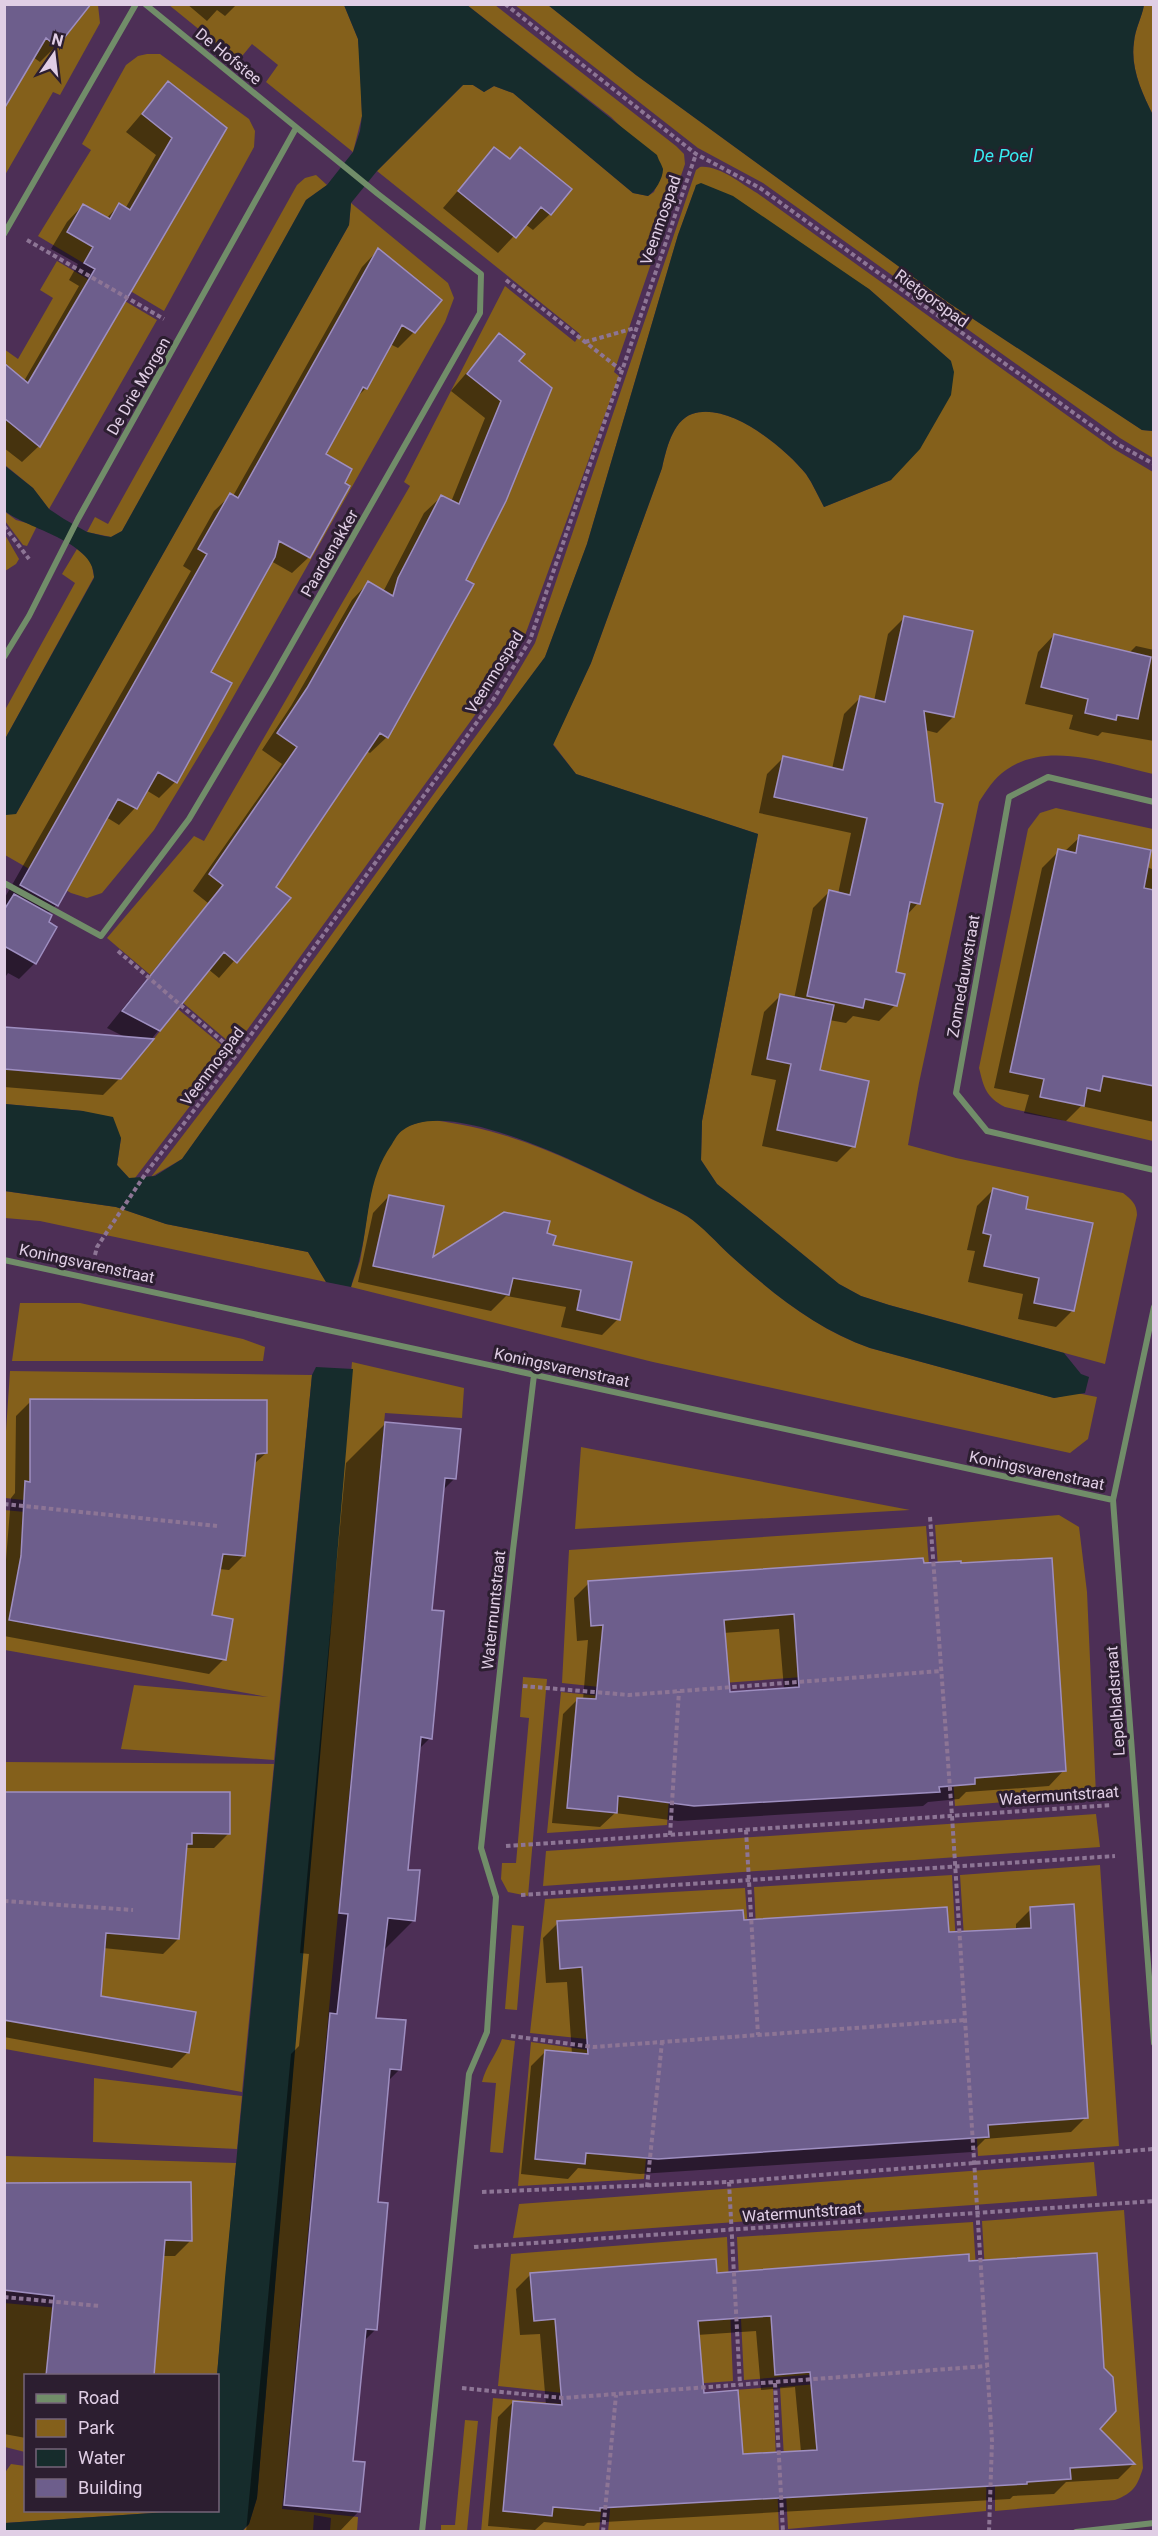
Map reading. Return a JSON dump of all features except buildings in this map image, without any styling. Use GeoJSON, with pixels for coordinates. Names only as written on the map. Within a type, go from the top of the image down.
{"type":"FeatureCollection","features":[{"type":"Feature","properties":{"kind":"street"},"geometry":{"type":"LineString","coordinates":[[6,231],[136,4]]}},
{"type":"Feature","properties":{"kind":"street","name":"De Hofstee"},"geometry":{"type":"LineString","coordinates":[[145,4],[296,128]]}},
{"type":"Feature","properties":{"kind":"street"},"geometry":{"type":"LineString","coordinates":[[296,128],[481,274]]}},
{"type":"Feature","properties":{"kind":"street","name":"De Drie Morgen"},"geometry":{"type":"LineString","coordinates":[[4,657],[29,616],[78,519],[185,331],[296,128]]}},
{"type":"Feature","properties":{"kind":"street","name":"Paardenakker"},"geometry":{"type":"LineString","coordinates":[[100,936],[189,819],[272,680],[480,313],[481,274]]}},
{"type":"Feature","properties":{"kind":"street","name":"Zonnedauwstraat"},"geometry":{"type":"LineString","coordinates":[[1154,802],[1048,777],[1009,796],[956,1093],[987,1131],[1154,1170]]}},
{"type":"Feature","properties":{"kind":"street"},"geometry":{"type":"LineString","coordinates":[[4,883],[100,936]]}},
{"type":"Feature","properties":{"kind":"street","name":"Koningsvarenstraat"},"geometry":{"type":"LineString","coordinates":[[4,1260],[1113,1500]]}},
{"type":"Feature","properties":{"kind":"street"},"geometry":{"type":"LineString","coordinates":[[1113,1500],[1154,1307]]}},
{"type":"Feature","properties":{"kind":"street","name":"Watermuntstraat"},"geometry":{"type":"LineString","coordinates":[[422,2532],[469,2074],[487,2032],[496,1897],[481,1848],[534,1375]]}},
{"type":"Feature","properties":{"kind":"street","name":"Lepelbladstraat"},"geometry":{"type":"LineString","coordinates":[[1113,1500],[1154,2043]]}},
{"type":"Feature","properties":{"kind":"street"},"geometry":{"type":"LineString","coordinates":[[1076,2532],[1154,2523]]}},
{"type":"Feature","properties":{"kind":"path"},"geometry":{"type":"LineString","coordinates":[[505,4],[696,153]]}},
{"type":"Feature","properties":{"kind":"path","name":"Veenmospad"},"geometry":{"type":"LineString","coordinates":[[91,1277],[97,1247],[146,1173],[237,1054],[493,700],[530,640],[696,153]]}},
{"type":"Feature","properties":{"kind":"path","name":"Rietgorspad"},"geometry":{"type":"LineString","coordinates":[[696,153],[760,188],[1098,430],[1154,464]]}},
{"type":"Feature","properties":{"kind":"path"},"geometry":{"type":"LineString","coordinates":[[6,231],[185,331]]}},
{"type":"Feature","properties":{"kind":"path"},"geometry":{"type":"LineString","coordinates":[[481,274],[506,280],[621,370]]}},
{"type":"Feature","properties":{"kind":"path"},"geometry":{"type":"LineString","coordinates":[[584,342],[636,327]]}},
{"type":"Feature","properties":{"kind":"path"},"geometry":{"type":"LineString","coordinates":[[4,526],[22,551],[48,577]]}},
{"type":"Feature","properties":{"kind":"path"},"geometry":{"type":"LineString","coordinates":[[100,936],[237,1054]]}},
{"type":"Feature","properties":{"kind":"path"},"geometry":{"type":"LineString","coordinates":[[4,1504],[217,1526]]}},
{"type":"Feature","properties":{"kind":"path"},"geometry":{"type":"LineString","coordinates":[[930,1517],[952,1816],[992,2441],[989,2532]]}},
{"type":"Feature","properties":{"kind":"path"},"geometry":{"type":"LineString","coordinates":[[499,1684],[629,1695],[941,1671]]}},
{"type":"Feature","properties":{"kind":"path"},"geometry":{"type":"LineString","coordinates":[[670,1835],[679,1691]]}},
{"type":"Feature","properties":{"kind":"path","name":"Watermuntstraat"},"geometry":{"type":"LineString","coordinates":[[481,1848],[1136,1803]]}},
{"type":"Feature","properties":{"kind":"path"},"geometry":{"type":"LineString","coordinates":[[746,1830],[758,2035]]}},
{"type":"Feature","properties":{"kind":"path"},"geometry":{"type":"LineString","coordinates":[[496,1897],[1140,1854]]}},
{"type":"Feature","properties":{"kind":"path"},"geometry":{"type":"LineString","coordinates":[[4,1901],[133,1910]]}},
{"type":"Feature","properties":{"kind":"path"},"geometry":{"type":"LineString","coordinates":[[487,2032],[593,2047],[965,2020]]}},
{"type":"Feature","properties":{"kind":"path"},"geometry":{"type":"LineString","coordinates":[[647,2187],[662,2042]]}},
{"type":"Feature","properties":{"kind":"path"},"geometry":{"type":"LineString","coordinates":[[457,2193],[729,2182],[1154,2149]]}},
{"type":"Feature","properties":{"kind":"path"},"geometry":{"type":"LineString","coordinates":[[729,2182],[740,2385]]}},
{"type":"Feature","properties":{"kind":"path","name":"Watermuntstraat"},"geometry":{"type":"LineString","coordinates":[[452,2249],[1154,2201]]}},
{"type":"Feature","properties":{"kind":"path"},"geometry":{"type":"LineString","coordinates":[[4,2297],[100,2306]]}},
{"type":"Feature","properties":{"kind":"path"},"geometry":{"type":"LineString","coordinates":[[437,2385],[563,2398],[987,2366]]}},
{"type":"Feature","properties":{"kind":"path"},"geometry":{"type":"LineString","coordinates":[[775,2383],[783,2532]]}},
{"type":"Feature","properties":{"kind":"path"},"geometry":{"type":"LineString","coordinates":[[603,2532],[616,2395]]}},
{"type":"Feature","properties":{"kind":"green space"},"geometry":{"type":"Polygon","coordinates":[[[5,5],[98,5],[100,23],[60,95],[53,92],[5,175],[5,5]]]}},
{"type":"Feature","properties":{"kind":"green space"},"geometry":{"type":"Polygon","coordinates":[[[169,5],[344,5],[358,39],[360,59],[362,116],[353,152],[266,82],[278,65],[252,44],[238,61],[169,5]]]}},
{"type":"Feature","properties":{"kind":"green space"},"geometry":{"type":"Polygon","coordinates":[[[467,5],[495,5],[676,146],[684,154],[685,164],[614,372],[619,376],[524,638],[488,697],[232,1051],[135,1178],[129,1178],[117,1165],[121,1138],[83,1111],[5,1104],[4,1069],[121,1079],[178,1009],[225,1048],[229,1042],[107,938],[194,836],[204,841],[410,486],[404,482],[505,286],[575,342],[580,334],[377,171],[463,85],[473,85],[484,92],[494,86],[513,93],[633,193],[648,196],[654,192],[663,169],[611,117],[467,5]]]}},
{"type":"Feature","properties":{"kind":"green space"},"geometry":{"type":"Polygon","coordinates":[[[515,5],[548,5],[636,75],[949,303],[1142,430],[1153,431],[1153,458],[1120,438],[763,183],[698,148],[515,5]]]}},
{"type":"Feature","properties":{"kind":"green space"},"geometry":{"type":"Polygon","coordinates":[[[1144,5],[1153,5],[1153,115],[1135,70],[1133,51],[1144,5]]]}},
{"type":"Feature","properties":{"kind":"green space"},"geometry":{"type":"Polygon","coordinates":[[[160,54],[249,119],[255,131],[254,147],[164,311],[38,236],[91,150],[82,144],[126,65],[138,56],[160,54]]]}},
{"type":"Feature","properties":{"kind":"green space"},"geometry":{"type":"Polygon","coordinates":[[[700,167],[722,172],[757,193],[1114,449],[1153,472],[1153,774],[1098,760],[1059,755],[1040,757],[1023,761],[1006,770],[994,780],[979,802],[908,1145],[956,1158],[1123,1193],[1131,1200],[1135,1205],[1137,1215],[1105,1364],[861,1296],[839,1284],[717,1184],[701,1160],[702,1121],[758,834],[576,774],[553,744],[591,663],[662,468],[668,445],[679,423],[692,414],[707,412],[739,420],[755,429],[797,463],[806,474],[824,507],[891,480],[951,361],[869,289],[694,191],[678,235],[587,544],[545,657],[435,805],[182,1159],[151,1177],[242,1058],[499,704],[535,643],[696,170],[700,167]]]}},
{"type":"Feature","properties":{"kind":"green space"},"geometry":{"type":"Polygon","coordinates":[[[316,175],[327,185],[306,200],[122,531],[111,537],[87,532],[95,517],[108,524],[297,185],[305,178],[316,175]]]}},
{"type":"Feature","properties":{"kind":"green space"},"geometry":{"type":"Polygon","coordinates":[[[351,203],[448,283],[454,298],[445,322],[214,731],[154,830],[102,893],[87,898],[71,893],[5,855],[5,814],[16,814],[349,225],[351,203]]]}},
{"type":"Feature","properties":{"kind":"green space"},"geometry":{"type":"Polygon","coordinates":[[[57,261],[157,320],[49,509],[33,488],[5,465],[4,349],[18,359],[53,298],[40,290],[57,261]]]}},
{"type":"Feature","properties":{"kind":"green space"},"geometry":{"type":"Polygon","coordinates":[[[4,511],[16,520],[37,526],[27,546],[23,545],[5,521],[4,511]]]}},
{"type":"Feature","properties":{"kind":"green space"},"geometry":{"type":"Polygon","coordinates":[[[4,533],[19,559],[16,564],[5,571],[4,533]]]}},
{"type":"Feature","properties":{"kind":"green space"},"geometry":{"type":"Polygon","coordinates":[[[77,549],[91,561],[94,577],[5,739],[5,710],[75,583],[62,574],[77,549]]]}},
{"type":"Feature","properties":{"kind":"green space"},"geometry":{"type":"Polygon","coordinates":[[[1056,808],[1153,829],[1153,1141],[1005,1107],[990,1096],[982,1081],[979,1068],[1028,829],[1040,813],[1056,808]]]}},
{"type":"Feature","properties":{"kind":"green space"},"geometry":{"type":"Polygon","coordinates":[[[431,1120],[488,1131],[541,1148],[682,1214],[699,1225],[762,1283],[796,1309],[850,1340],[870,1348],[1054,1398],[1077,1393],[1097,1397],[1088,1439],[1070,1453],[653,1362],[351,1287],[360,1261],[375,1175],[382,1159],[390,1144],[401,1131],[411,1125],[431,1120]]]}},
{"type":"Feature","properties":{"kind":"green space"},"geometry":{"type":"Polygon","coordinates":[[[4,1191],[116,1207],[166,1224],[308,1252],[326,1282],[40,1221],[5,1218],[4,1191]]]}},
{"type":"Feature","properties":{"kind":"green space"},"geometry":{"type":"Polygon","coordinates":[[[20,1303],[80,1303],[243,1339],[265,1347],[263,1361],[12,1361],[20,1303]]]}},
{"type":"Feature","properties":{"kind":"green space"},"geometry":{"type":"Polygon","coordinates":[[[352,1362],[464,1388],[462,1418],[385,1413],[282,2509],[358,2517],[357,2531],[330,2531],[331,2518],[314,2515],[313,2531],[242,2532],[249,2524],[257,2498],[352,1362]]]}},
{"type":"Feature","properties":{"kind":"green space"},"geometry":{"type":"Polygon","coordinates":[[[10,1371],[312,1375],[274,1760],[121,1749],[134,1685],[268,1697],[5,1650],[4,1510],[248,1533],[249,1524],[5,1498],[5,1446],[10,1371]]]}},
{"type":"Feature","properties":{"kind":"green space"},"geometry":{"type":"Polygon","coordinates":[[[581,1447],[617,1454],[910,1510],[575,1529],[581,1447]]]}},
{"type":"Feature","properties":{"kind":"green space"},"geometry":{"type":"Polygon","coordinates":[[[1059,1515],[1079,1527],[1087,1592],[1096,1795],[955,1806],[935,1525],[1059,1515]]]}},
{"type":"Feature","properties":{"kind":"green space"},"geometry":{"type":"Polygon","coordinates":[[[926,1526],[937,1667],[628,1690],[562,1683],[569,1550],[926,1526]]]}},
{"type":"Feature","properties":{"kind":"green space"},"geometry":{"type":"Polygon","coordinates":[[[523,1677],[547,1679],[528,1896],[508,1892],[501,1879],[502,1863],[516,1863],[529,1718],[520,1717],[523,1677]]]}},
{"type":"Feature","properties":{"kind":"green space"},"geometry":{"type":"Polygon","coordinates":[[[561,1692],[630,1699],[677,1695],[667,1825],[547,1833],[561,1692]]]}},
{"type":"Feature","properties":{"kind":"green space"},"geometry":{"type":"Polygon","coordinates":[[[5,1762],[274,1764],[242,2092],[5,2049],[5,1762]]]}},
{"type":"Feature","properties":{"kind":"green space"},"geometry":{"type":"Polygon","coordinates":[[[1096,1814],[1100,1847],[543,1886],[546,1851],[1096,1814]]]}},
{"type":"Feature","properties":{"kind":"green space"},"geometry":{"type":"Polygon","coordinates":[[[1100,1865],[1119,2146],[978,2156],[960,1875],[1100,1865]]]}},
{"type":"Feature","properties":{"kind":"green space"},"geometry":{"type":"Polygon","coordinates":[[[952,1875],[960,2015],[761,2029],[754,1887],[952,1875]]]}},
{"type":"Feature","properties":{"kind":"green space"},"geometry":{"type":"Polygon","coordinates":[[[745,1888],[755,2029],[596,2040],[530,2033],[545,1899],[745,1888]]]}},
{"type":"Feature","properties":{"kind":"green space"},"geometry":{"type":"Polygon","coordinates":[[[512,1925],[524,1926],[517,2010],[505,2009],[512,1925]]]}},
{"type":"Feature","properties":{"kind":"green space"},"geometry":{"type":"Polygon","coordinates":[[[502,2039],[515,2041],[503,2153],[490,2152],[496,2083],[482,2082],[502,2039]]]}},
{"type":"Feature","properties":{"kind":"green space"},"geometry":{"type":"Polygon","coordinates":[[[531,2042],[595,2051],[657,2047],[644,2179],[518,2186],[531,2042]]]}},
{"type":"Feature","properties":{"kind":"green space"},"geometry":{"type":"Polygon","coordinates":[[[94,2078],[242,2096],[237,2149],[93,2142],[94,2078]]]}},
{"type":"Feature","properties":{"kind":"green space"},"geometry":{"type":"Polygon","coordinates":[[[5,2156],[236,2163],[217,2374],[24,2374],[24,2452],[5,2447],[4,2303],[104,2312],[105,2301],[5,2291],[5,2156]]]}},
{"type":"Feature","properties":{"kind":"green space"},"geometry":{"type":"Polygon","coordinates":[[[1094,2162],[1097,2196],[513,2238],[519,2204],[1094,2162]]]}},
{"type":"Feature","properties":{"kind":"green space"},"geometry":{"type":"Polygon","coordinates":[[[1124,2210],[1143,2468],[1139,2480],[1130,2492],[1115,2500],[995,2511],[995,2441],[982,2221],[1124,2210]]]}},
{"type":"Feature","properties":{"kind":"green space"},"geometry":{"type":"Polygon","coordinates":[[[973,2222],[982,2361],[744,2380],[737,2237],[973,2222]]]}},
{"type":"Feature","properties":{"kind":"green space"},"geometry":{"type":"Polygon","coordinates":[[[727,2237],[733,2381],[563,2393],[498,2386],[511,2254],[727,2237]]]}},
{"type":"Feature","properties":{"kind":"green space"},"geometry":{"type":"Polygon","coordinates":[[[983,2371],[987,2442],[986,2511],[788,2529],[780,2387],[983,2371]]]}},
{"type":"Feature","properties":{"kind":"green space"},"geometry":{"type":"Polygon","coordinates":[[[773,2387],[779,2531],[608,2532],[620,2399],[773,2387]]]}},
{"type":"Feature","properties":{"kind":"green space"},"geometry":{"type":"Polygon","coordinates":[[[493,2398],[563,2404],[613,2399],[599,2531],[481,2532],[493,2398]]]}},
{"type":"Feature","properties":{"kind":"green space"},"geometry":{"type":"Polygon","coordinates":[[[465,2420],[478,2421],[467,2531],[441,2531],[441,2525],[455,2525],[465,2420]]]}},
{"type":"Feature","properties":{"kind":"green space"},"geometry":{"type":"Polygon","coordinates":[[[11,2464],[24,2466],[24,2512],[167,2512],[5,2523],[4,2474],[11,2464]]]}},
{"type":"Feature","properties":{"kind":"water"},"geometry":{"type":"Polygon","coordinates":[[[344,5],[467,5],[657,155],[663,169],[660,181],[648,196],[633,193],[513,93],[494,86],[484,92],[473,85],[463,85],[377,171],[351,203],[349,225],[16,814],[6,815],[5,739],[94,578],[92,566],[73,546],[5,511],[4,465],[33,488],[49,509],[87,532],[111,537],[122,531],[306,200],[327,185],[353,152],[362,116],[358,39],[344,5]]]}},
{"type":"Feature","properties":{"kind":"water","name":"De Poel"},"geometry":{"type":"Polygon","coordinates":[[[548,5],[1144,5],[1133,51],[1138,80],[1153,115],[1153,431],[1142,430],[949,303],[636,75],[548,5]]]}},
{"type":"Feature","properties":{"kind":"water"},"geometry":{"type":"Polygon","coordinates":[[[701,183],[733,196],[869,289],[951,361],[954,372],[951,395],[920,449],[891,480],[824,507],[806,474],[797,463],[755,429],[739,420],[707,412],[692,414],[679,423],[671,437],[662,468],[591,663],[553,745],[576,774],[758,834],[702,1121],[701,1160],[717,1184],[839,1284],[861,1296],[889,1305],[1064,1353],[1081,1374],[1089,1377],[1085,1393],[1054,1398],[870,1348],[850,1340],[796,1309],[762,1283],[699,1225],[682,1213],[595,1171],[524,1141],[488,1129],[454,1122],[425,1122],[403,1130],[395,1138],[377,1172],[363,1246],[351,1287],[326,1282],[308,1252],[166,1224],[116,1207],[5,1191],[5,1104],[83,1111],[113,1117],[121,1138],[117,1165],[129,1178],[155,1176],[182,1159],[435,805],[545,657],[587,544],[678,235],[696,185],[701,183]]]}},
{"type":"Feature","properties":{"kind":"water"},"geometry":{"type":"Polygon","coordinates":[[[316,1367],[353,1369],[257,2498],[249,2524],[242,2531],[5,2531],[5,2523],[167,2512],[219,2512],[219,2374],[217,2374],[312,1375],[316,1367]]]}}]}
